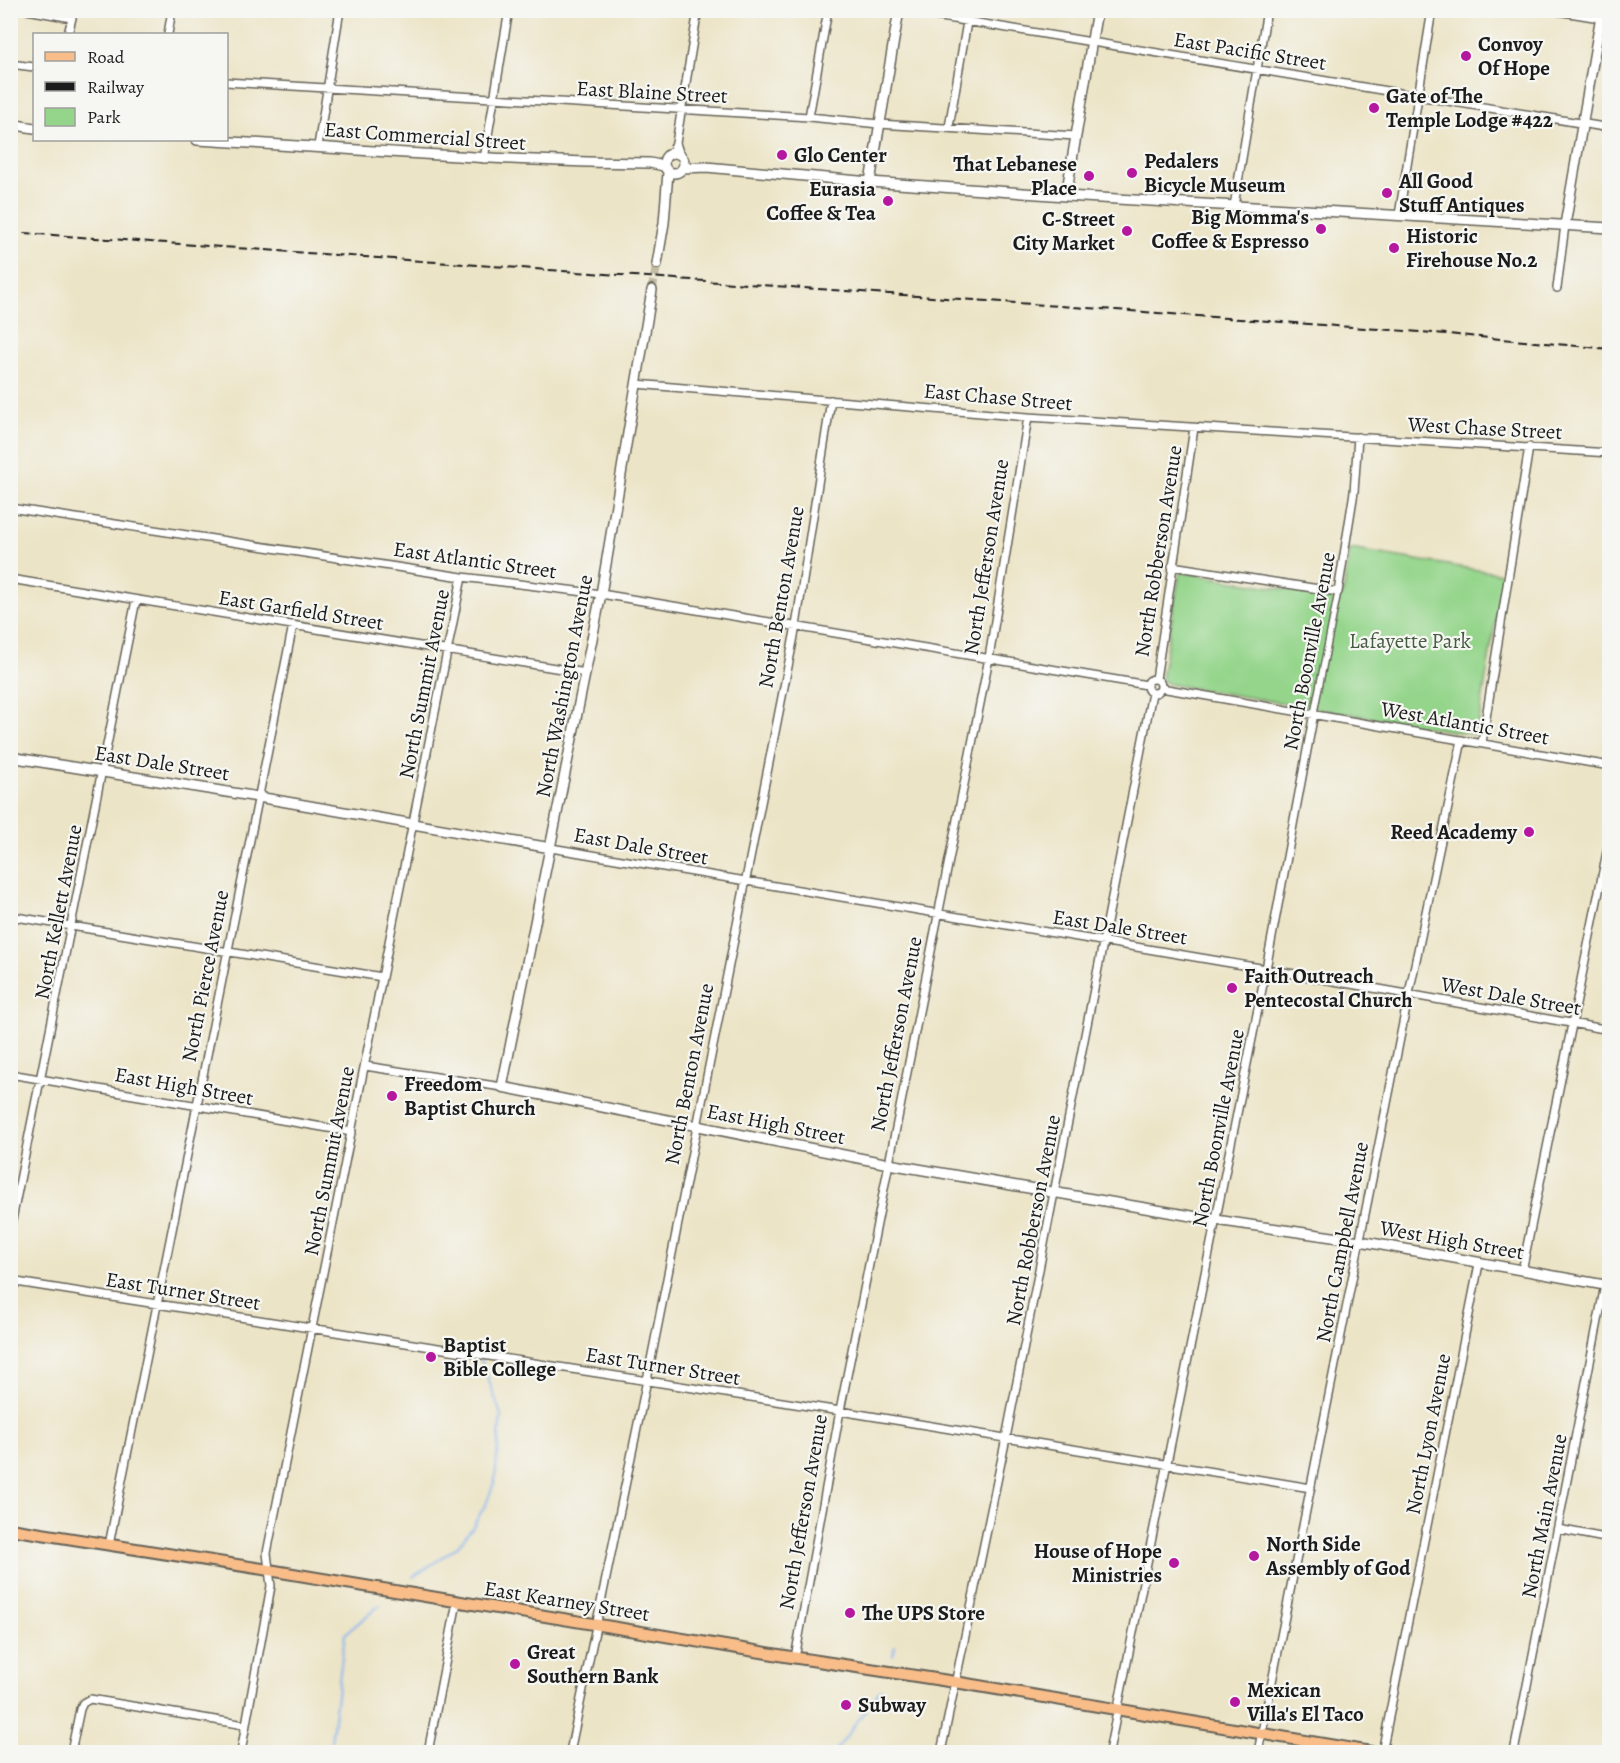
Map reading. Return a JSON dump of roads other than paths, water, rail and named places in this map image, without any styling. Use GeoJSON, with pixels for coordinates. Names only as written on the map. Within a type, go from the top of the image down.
{"type":"FeatureCollection","features":[{"type":"Feature","properties":{"kind":"main road","name":"East Kearney Street"},"geometry":{"type":"LineString","coordinates":[[10,1529],[795,1658],[955,1682],[1371,1752]]}},
{"type":"Feature","properties":{"kind":"street"},"geometry":{"type":"LineString","coordinates":[[27,10],[72,18],[68,33]]}},
{"type":"Feature","properties":{"kind":"street"},"geometry":{"type":"LineString","coordinates":[[168,33],[172,10]]}},
{"type":"Feature","properties":{"kind":"street"},"geometry":{"type":"LineString","coordinates":[[318,146],[340,10]]}},
{"type":"Feature","properties":{"kind":"street"},"geometry":{"type":"LineString","coordinates":[[484,159],[509,10]]}},
{"type":"Feature","properties":{"kind":"street"},"geometry":{"type":"LineString","coordinates":[[657,264],[668,183],[674,163],[698,10]]}},
{"type":"Feature","properties":{"kind":"street"},"geometry":{"type":"LineString","coordinates":[[810,117],[828,10]]}},
{"type":"Feature","properties":{"kind":"street"},"geometry":{"type":"LineString","coordinates":[[870,182],[899,10]]}},
{"type":"Feature","properties":{"kind":"street","name":"East Pacific Street"},"geometry":{"type":"LineString","coordinates":[[899,10],[1610,128]]}},
{"type":"Feature","properties":{"kind":"street"},"geometry":{"type":"LineString","coordinates":[[1066,196],[1097,10]]}},
{"type":"Feature","properties":{"kind":"street"},"geometry":{"type":"LineString","coordinates":[[1234,206],[1267,10]]}},
{"type":"Feature","properties":{"kind":"street"},"geometry":{"type":"LineString","coordinates":[[1399,215],[1432,10]]}},
{"type":"Feature","properties":{"kind":"street"},"geometry":{"type":"LineString","coordinates":[[1551,10],[1601,14],[1565,225],[1557,288]]}},
{"type":"Feature","properties":{"kind":"street"},"geometry":{"type":"LineString","coordinates":[[949,127],[967,22]]}},
{"type":"Feature","properties":{"kind":"street"},"geometry":{"type":"LineString","coordinates":[[10,64],[33,67]]}},
{"type":"Feature","properties":{"kind":"street","name":"East Blaine Street"},"geometry":{"type":"LineString","coordinates":[[228,82],[810,117],[879,124],[1076,136]]}},
{"type":"Feature","properties":{"kind":"street"},"geometry":{"type":"LineString","coordinates":[[10,124],[33,128]]}},
{"type":"Feature","properties":{"kind":"street","name":"East Commercial Street"},"geometry":{"type":"LineString","coordinates":[[217,141],[484,159],[674,163],[870,182],[1066,196],[1610,228]]}},
{"type":"Feature","properties":{"kind":"street","name":"North Washington Avenue"},"geometry":{"type":"LineString","coordinates":[[502,1087],[552,849],[601,594],[652,290]]}},
{"type":"Feature","properties":{"kind":"street","name":"East Chase Street"},"geometry":{"type":"LineString","coordinates":[[636,384],[1028,417],[1358,437]]}},
{"type":"Feature","properties":{"kind":"street","name":"North Benton Avenue"},"geometry":{"type":"LineString","coordinates":[[570,1752],[796,626],[831,400]]}},
{"type":"Feature","properties":{"kind":"street","name":"North Jefferson Avenue"},"geometry":{"type":"LineString","coordinates":[[795,1658],[840,1411],[989,658],[1028,417]]}},
{"type":"Feature","properties":{"kind":"street","name":"North Robberson Avenue"},"geometry":{"type":"LineString","coordinates":[[1156,679],[1194,428]]}},
{"type":"Feature","properties":{"kind":"street","name":"West Chase Street"},"geometry":{"type":"LineString","coordinates":[[1358,437],[1610,453]]}},
{"type":"Feature","properties":{"kind":"street","name":"North Boonville Avenue"},"geometry":{"type":"LineString","coordinates":[[1109,1752],[1168,1466],[1338,592],[1354,492],[1358,437]]}},
{"type":"Feature","properties":{"kind":"street"},"geometry":{"type":"LineString","coordinates":[[1482,743],[1529,447]]}},
{"type":"Feature","properties":{"kind":"street","name":"East Atlantic Street"},"geometry":{"type":"LineString","coordinates":[[10,508],[462,576],[601,594],[1147,685]]}},
{"type":"Feature","properties":{"kind":"street"},"geometry":{"type":"LineString","coordinates":[[1172,566],[1338,592]]}},
{"type":"Feature","properties":{"kind":"street","name":"North Summit Avenue"},"geometry":{"type":"LineString","coordinates":[[241,1752],[272,1587],[267,1553],[449,651],[462,576]]}},
{"type":"Feature","properties":{"kind":"street","name":"East Garfield Street"},"geometry":{"type":"LineString","coordinates":[[10,579],[586,673]]}},
{"type":"Feature","properties":{"kind":"street","name":"North Kellett Avenue"},"geometry":{"type":"LineString","coordinates":[[10,1230],[136,600]]}},
{"type":"Feature","properties":{"kind":"street","name":"North Pierce Avenue"},"geometry":{"type":"LineString","coordinates":[[108,1545],[293,625]]}},
{"type":"Feature","properties":{"kind":"street"},"geometry":{"type":"LineString","coordinates":[[1156,679],[1160,681],[1161,688],[1159,692],[1152,693],[1148,691],[1147,685],[1150,680],[1156,679]]}},
{"type":"Feature","properties":{"kind":"street"},"geometry":{"type":"LineString","coordinates":[[1161,688],[1314,713]]}},
{"type":"Feature","properties":{"kind":"street","name":"North Robberson Avenue"},"geometry":{"type":"LineString","coordinates":[[941,1752],[1055,1193],[1152,693]]}},
{"type":"Feature","properties":{"kind":"street","name":"West Atlantic Street"},"geometry":{"type":"LineString","coordinates":[[1314,713],[1610,766]]}},
{"type":"Feature","properties":{"kind":"street","name":"North Campbell Avenue"},"geometry":{"type":"LineString","coordinates":[[1258,1752],[1462,740]]}},
{"type":"Feature","properties":{"kind":"street","name":"East Dale Street"},"geometry":{"type":"LineString","coordinates":[[10,757],[258,797],[938,915],[1266,969]]}},
{"type":"Feature","properties":{"kind":"street"},"geometry":{"type":"LineString","coordinates":[[1522,1271],[1610,837]]}},
{"type":"Feature","properties":{"kind":"street"},"geometry":{"type":"LineString","coordinates":[[10,916],[382,977]]}},
{"type":"Feature","properties":{"kind":"street","name":"West Dale Street"},"geometry":{"type":"LineString","coordinates":[[1266,969],[1610,1030]]}},
{"type":"Feature","properties":{"kind":"street","name":"East High Street"},"geometry":{"type":"LineString","coordinates":[[365,1066],[502,1087],[889,1164],[1216,1220]]}},
{"type":"Feature","properties":{"kind":"street","name":"East High Street"},"geometry":{"type":"LineString","coordinates":[[10,1074],[352,1132]]}},
{"type":"Feature","properties":{"kind":"street","name":"West High Street"},"geometry":{"type":"LineString","coordinates":[[1216,1220],[1360,1241],[1607,1286]]}},
{"type":"Feature","properties":{"kind":"street","name":"North Lyon Avenue"},"geometry":{"type":"LineString","coordinates":[[1382,1752],[1479,1264]]}},
{"type":"Feature","properties":{"kind":"street","name":"East Turner Street"},"geometry":{"type":"LineString","coordinates":[[10,1281],[313,1327],[1311,1488]]}},
{"type":"Feature","properties":{"kind":"street","name":"North Main Avenue"},"geometry":{"type":"LineString","coordinates":[[1514,1752],[1607,1286]]}},
{"type":"Feature","properties":{"kind":"street"},"geometry":{"type":"LineString","coordinates":[[1558,1529],[1610,1539]]}},
{"type":"Feature","properties":{"kind":"street"},"geometry":{"type":"LineString","coordinates":[[428,1752],[457,1602]]}},
{"type":"Feature","properties":{"kind":"street"},"geometry":{"type":"LineString","coordinates":[[71,1752],[80,1709],[83,1703],[90,1699],[245,1725]]}},
{"type":"Feature","properties":{"kind":"waterway"},"geometry":{"type":"LineString","coordinates":[[413,1577],[456,1548],[472,1528],[487,1502],[495,1480],[501,1415],[481,1359]]}},
{"type":"Feature","properties":{"kind":"waterway"},"geometry":{"type":"LineString","coordinates":[[333,1752],[331,1742],[345,1634],[380,1605]]}},
{"type":"Feature","properties":{"kind":"waterway"},"geometry":{"type":"LineString","coordinates":[[893,1655],[895,1646]]}},
{"type":"Feature","properties":{"kind":"waterway"},"geometry":{"type":"LineString","coordinates":[[835,1752],[881,1689]]}},
{"type":"Feature","properties":{"kind":"tunnel"},"geometry":{"type":"LineString","coordinates":[[652,290],[657,264]]}},
{"type":"Feature","properties":{"kind":"railway"},"geometry":{"type":"LineString","coordinates":[[10,232],[1447,334],[1610,349]]}},
{"type":"Feature","properties":{"kind":"place","name":"Convoy Of Hope"},"geometry":{"type":"Point","coordinates":[1466,56]}},
{"type":"Feature","properties":{"kind":"place","name":"Gate of The Temple Lodge #422"},"geometry":{"type":"Point","coordinates":[1374,108]}},
{"type":"Feature","properties":{"kind":"place","name":"Glo Center"},"geometry":{"type":"Point","coordinates":[782,155]}},
{"type":"Feature","properties":{"kind":"place","name":"Pedalers Bicycle Museum"},"geometry":{"type":"Point","coordinates":[1132,173]}},
{"type":"Feature","properties":{"kind":"place","name":"That Lebanese Place"},"geometry":{"type":"Point","coordinates":[1089,176]}},
{"type":"Feature","properties":{"kind":"place","name":"All Good Stuff Antiques"},"geometry":{"type":"Point","coordinates":[1387,193]}},
{"type":"Feature","properties":{"kind":"place","name":"Eurasia Coffee & Tea"},"geometry":{"type":"Point","coordinates":[888,201]}},
{"type":"Feature","properties":{"kind":"place","name":"Big Momma's Coffee & Espresso"},"geometry":{"type":"Point","coordinates":[1321,229]}},
{"type":"Feature","properties":{"kind":"place","name":"C-Street City Market"},"geometry":{"type":"Point","coordinates":[1127,231]}},
{"type":"Feature","properties":{"kind":"place","name":"Historic Firehouse No.2"},"geometry":{"type":"Point","coordinates":[1394,248]}},
{"type":"Feature","properties":{"kind":"place","name":"Reed Academy"},"geometry":{"type":"Point","coordinates":[1529,832]}},
{"type":"Feature","properties":{"kind":"place","name":"Faith Outreach Pentecostal Church"},"geometry":{"type":"Point","coordinates":[1232,988]}},
{"type":"Feature","properties":{"kind":"place","name":"Freedom Baptist Church"},"geometry":{"type":"Point","coordinates":[392,1096]}},
{"type":"Feature","properties":{"kind":"place","name":"Baptist Bible College"},"geometry":{"type":"Point","coordinates":[431,1357]}},
{"type":"Feature","properties":{"kind":"place","name":"North Side Assembly of God"},"geometry":{"type":"Point","coordinates":[1254,1556]}},
{"type":"Feature","properties":{"kind":"place","name":"House of Hope Ministries"},"geometry":{"type":"Point","coordinates":[1174,1563]}},
{"type":"Feature","properties":{"kind":"place","name":"The UPS Store"},"geometry":{"type":"Point","coordinates":[850,1613]}},
{"type":"Feature","properties":{"kind":"place","name":"Great Southern Bank"},"geometry":{"type":"Point","coordinates":[515,1664]}},
{"type":"Feature","properties":{"kind":"place","name":"Mexican Villa's El Taco"},"geometry":{"type":"Point","coordinates":[1235,1702]}},
{"type":"Feature","properties":{"kind":"place","name":"Subway"},"geometry":{"type":"Point","coordinates":[846,1705]}},
{"type":"Feature","properties":{"kind":"park label","name":"Lafayette Park"},"geometry":{"type":"Point","coordinates":[1410,641]}}]}
